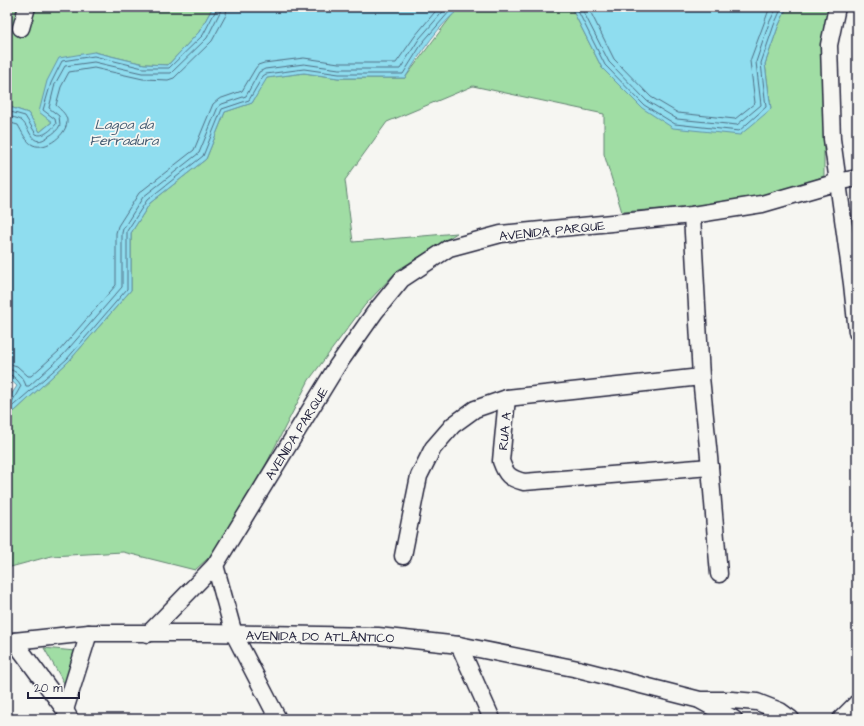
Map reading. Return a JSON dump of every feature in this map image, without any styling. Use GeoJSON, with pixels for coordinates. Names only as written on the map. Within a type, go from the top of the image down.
{"type":"FeatureCollection","features":[{"type":"Feature","properties":{"kind":"street"},"geometry":{"type":"LineString","coordinates":[[21,28],[27,7]]}},
{"type":"Feature","properties":{"kind":"street"},"geometry":{"type":"LineString","coordinates":[[837,7],[830,45],[832,139],[852,284],[857,332]]}},
{"type":"Feature","properties":{"kind":"street","name":"AVENIDA PARQUE"},"geometry":{"type":"LineString","coordinates":[[148,634],[215,565],[337,366],[375,312],[402,279],[449,248],[501,234],[692,215],[762,204],[857,178]]}},
{"type":"Feature","properties":{"kind":"street"},"geometry":{"type":"LineString","coordinates":[[692,215],[701,377],[719,574]]}},
{"type":"Feature","properties":{"kind":"street","name":"RUA A"},"geometry":{"type":"LineString","coordinates":[[701,377],[507,398],[501,461],[504,470],[512,479],[524,482],[710,467]]}},
{"type":"Feature","properties":{"kind":"street"},"geometry":{"type":"LineString","coordinates":[[403,556],[419,476],[433,448],[453,425],[475,409],[507,398]]}},
{"type":"Feature","properties":{"kind":"street"},"geometry":{"type":"LineString","coordinates":[[215,565],[234,634],[278,719]]}},
{"type":"Feature","properties":{"kind":"street"},"geometry":{"type":"LineString","coordinates":[[67,714],[89,633]]}},
{"type":"Feature","properties":{"kind":"street","name":"AVENIDA DO ATLÂNTICO"},"geometry":{"type":"LineString","coordinates":[[11,642],[89,633],[207,633],[378,636],[459,645],[578,669],[700,700],[757,702],[780,711],[791,719]]}},
{"type":"Feature","properties":{"kind":"street"},"geometry":{"type":"LineString","coordinates":[[11,642],[67,714]]}},
{"type":"Feature","properties":{"kind":"street"},"geometry":{"type":"LineString","coordinates":[[459,645],[492,719]]}},
{"type":"Feature","properties":{"kind":"street","name":"AVENIDA DO ATLÂNTICO"},"geometry":{"type":"LineString","coordinates":[[700,700],[734,719]]}},
{"type":"Feature","properties":{"kind":"street"},"geometry":{"type":"LineString","coordinates":[[841,719],[857,703]]}},
{"type":"Feature","properties":{"kind":"green space"},"geometry":{"type":"Polygon","coordinates":[[[7,7],[213,7],[199,32],[168,65],[144,64],[94,52],[52,122],[40,132],[28,113],[7,106],[7,7]]]}},
{"type":"Feature","properties":{"kind":"green space"},"geometry":{"type":"Polygon","coordinates":[[[462,7],[571,7],[602,68],[771,109],[765,64],[787,7],[831,7],[824,61],[824,176],[761,201],[622,212],[604,154],[604,114],[473,86],[387,122],[345,180],[353,242],[457,233],[398,270],[365,305],[309,380],[227,541],[195,570],[123,552],[51,556],[7,568],[7,416],[16,410],[69,361],[131,290],[131,233],[150,203],[206,159],[225,112],[252,103],[266,78],[304,73],[338,78],[405,78],[453,14],[462,7]]]}},
{"type":"Feature","properties":{"kind":"green space"},"geometry":{"type":"Polygon","coordinates":[[[44,648],[75,651],[68,690],[44,648]]]}},
{"type":"Feature","properties":{"kind":"water","name":"Lagoa da Ferradura"},"geometry":{"type":"Polygon","coordinates":[[[213,7],[462,7],[445,22],[424,49],[405,78],[338,78],[304,73],[267,78],[252,103],[225,112],[206,159],[150,203],[131,233],[131,290],[69,361],[16,410],[7,416],[7,401],[17,386],[7,377],[7,106],[28,113],[40,132],[52,122],[39,112],[47,81],[59,58],[94,52],[144,64],[168,65],[199,32],[213,7]]]}},
{"type":"Feature","properties":{"kind":"water"},"geometry":{"type":"Polygon","coordinates":[[[571,7],[787,7],[765,64],[771,109],[740,135],[673,128],[642,108],[602,68],[571,7]]]}}]}
